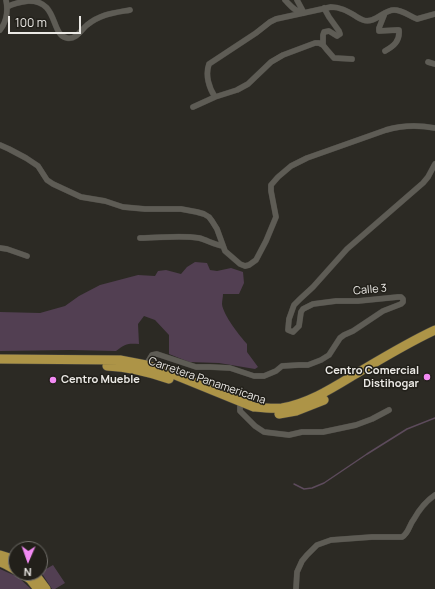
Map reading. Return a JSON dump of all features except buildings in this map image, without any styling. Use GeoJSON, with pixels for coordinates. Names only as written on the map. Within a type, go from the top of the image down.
{"type":"FeatureCollection","features":[{"type":"Feature","properties":{"kind":"main road","name":"Carretera Panamericana"},"geometry":{"type":"LineString","coordinates":[[0,359],[120,360],[146,365],[168,372],[254,407],[268,409],[281,408],[320,396],[406,345],[435,330]]}},
{"type":"Feature","properties":{"kind":"main road","name":"Carretera Panamericana"},"geometry":{"type":"LineString","coordinates":[[0,365],[99,365],[119,367],[167,378],[255,412],[270,414],[302,409],[323,401],[409,350],[435,337]]}},
{"type":"Feature","properties":{"kind":"main road"},"geometry":{"type":"LineString","coordinates":[[31,581],[38,589]]}},
{"type":"Feature","properties":{"kind":"street"},"geometry":{"type":"LineString","coordinates":[[0,30],[6,18],[6,0]]}},
{"type":"Feature","properties":{"kind":"street"},"geometry":{"type":"LineString","coordinates":[[285,0],[299,12],[304,12]]}},
{"type":"Feature","properties":{"kind":"street"},"geometry":{"type":"LineString","coordinates":[[297,0],[304,12]]}},
{"type":"Feature","properties":{"kind":"street"},"geometry":{"type":"LineString","coordinates":[[7,7],[13,4],[38,1],[45,5],[50,11],[56,27],[65,38],[75,37],[97,18],[110,13],[130,10]]}},
{"type":"Feature","properties":{"kind":"street"},"geometry":{"type":"LineString","coordinates":[[215,97],[208,81],[207,69],[209,64],[270,22],[304,12],[338,7],[364,21],[378,17],[389,10],[401,11],[417,19],[435,14]]}},
{"type":"Feature","properties":{"kind":"street"},"geometry":{"type":"LineString","coordinates":[[324,8],[340,34],[337,36],[329,32],[324,32],[323,45],[334,58],[352,59]]}},
{"type":"Feature","properties":{"kind":"street"},"geometry":{"type":"LineString","coordinates":[[385,13],[379,28],[380,31],[399,30],[400,32],[395,45],[385,51]]}},
{"type":"Feature","properties":{"kind":"street"},"geometry":{"type":"LineString","coordinates":[[193,107],[215,97],[237,90],[248,84],[272,62],[283,55],[315,43],[323,45]]}},
{"type":"Feature","properties":{"kind":"street"},"geometry":{"type":"LineString","coordinates":[[428,62],[435,64]]}},
{"type":"Feature","properties":{"kind":"street"},"geometry":{"type":"LineString","coordinates":[[0,146],[9,149],[38,166],[47,180],[81,197],[105,201],[123,207],[145,209],[181,209],[204,214],[209,217],[217,229],[225,251],[240,264],[245,266],[256,260],[276,217],[271,185],[291,166],[307,158],[399,126],[421,125],[435,128]]}},
{"type":"Feature","properties":{"kind":"street","name":"Calle 3"},"geometry":{"type":"LineString","coordinates":[[146,365],[152,355],[157,354],[196,367],[230,368],[254,376],[264,376],[276,371],[282,366],[299,364],[308,365],[329,355],[340,338],[383,311],[401,304],[403,299],[398,297],[313,304],[303,309],[301,312],[299,326],[293,332],[288,330],[288,326],[294,305],[313,287],[347,249],[423,183],[435,164]]}},
{"type":"Feature","properties":{"kind":"street"},"geometry":{"type":"LineString","coordinates":[[140,238],[188,237],[201,239],[223,246]]}},
{"type":"Feature","properties":{"kind":"street"},"geometry":{"type":"LineString","coordinates":[[0,248],[27,256]]}},
{"type":"Feature","properties":{"kind":"street"},"geometry":{"type":"LineString","coordinates":[[240,406],[240,411],[244,416],[264,432],[288,435],[302,432],[323,432],[356,425],[389,410]]}},
{"type":"Feature","properties":{"kind":"street"},"geometry":{"type":"LineString","coordinates":[[296,589],[296,572],[302,561],[317,545],[331,540],[372,537],[402,537],[408,531],[421,508],[430,498],[435,495]]}},
{"type":"Feature","properties":{"kind":"shaded area"},"geometry":{"type":"Polygon","coordinates":[[[195,262],[207,263],[210,270],[217,271],[231,268],[243,272],[244,283],[239,294],[223,294],[222,304],[225,314],[247,344],[247,352],[258,367],[255,369],[219,363],[189,362],[169,354],[169,335],[155,320],[144,316],[138,324],[139,344],[127,344],[116,351],[0,351],[0,312],[40,313],[65,306],[79,296],[100,285],[138,275],[155,276],[158,271],[166,270],[181,274],[187,267],[195,262]]]}},
{"type":"Feature","properties":{"kind":"shaded area"},"geometry":{"type":"Polygon","coordinates":[[[53,565],[65,583],[55,589],[52,589],[47,581],[48,568],[53,565]]]}},
{"type":"Feature","properties":{"kind":"shaded area"},"geometry":{"type":"Polygon","coordinates":[[[0,569],[8,573],[8,581],[22,581],[31,589],[0,589],[0,569]]]}},
{"type":"Feature","properties":{"kind":"waterway"},"geometry":{"type":"LineString","coordinates":[[294,484],[304,489],[312,488],[324,483],[407,429],[435,418]]}},
{"type":"Feature","properties":{"kind":"place","name":"Centro Comercial Distihogar"},"geometry":{"type":"Point","coordinates":[427,377]}},
{"type":"Feature","properties":{"kind":"place","name":"Centro Mueble"},"geometry":{"type":"Point","coordinates":[53,380]}}]}
